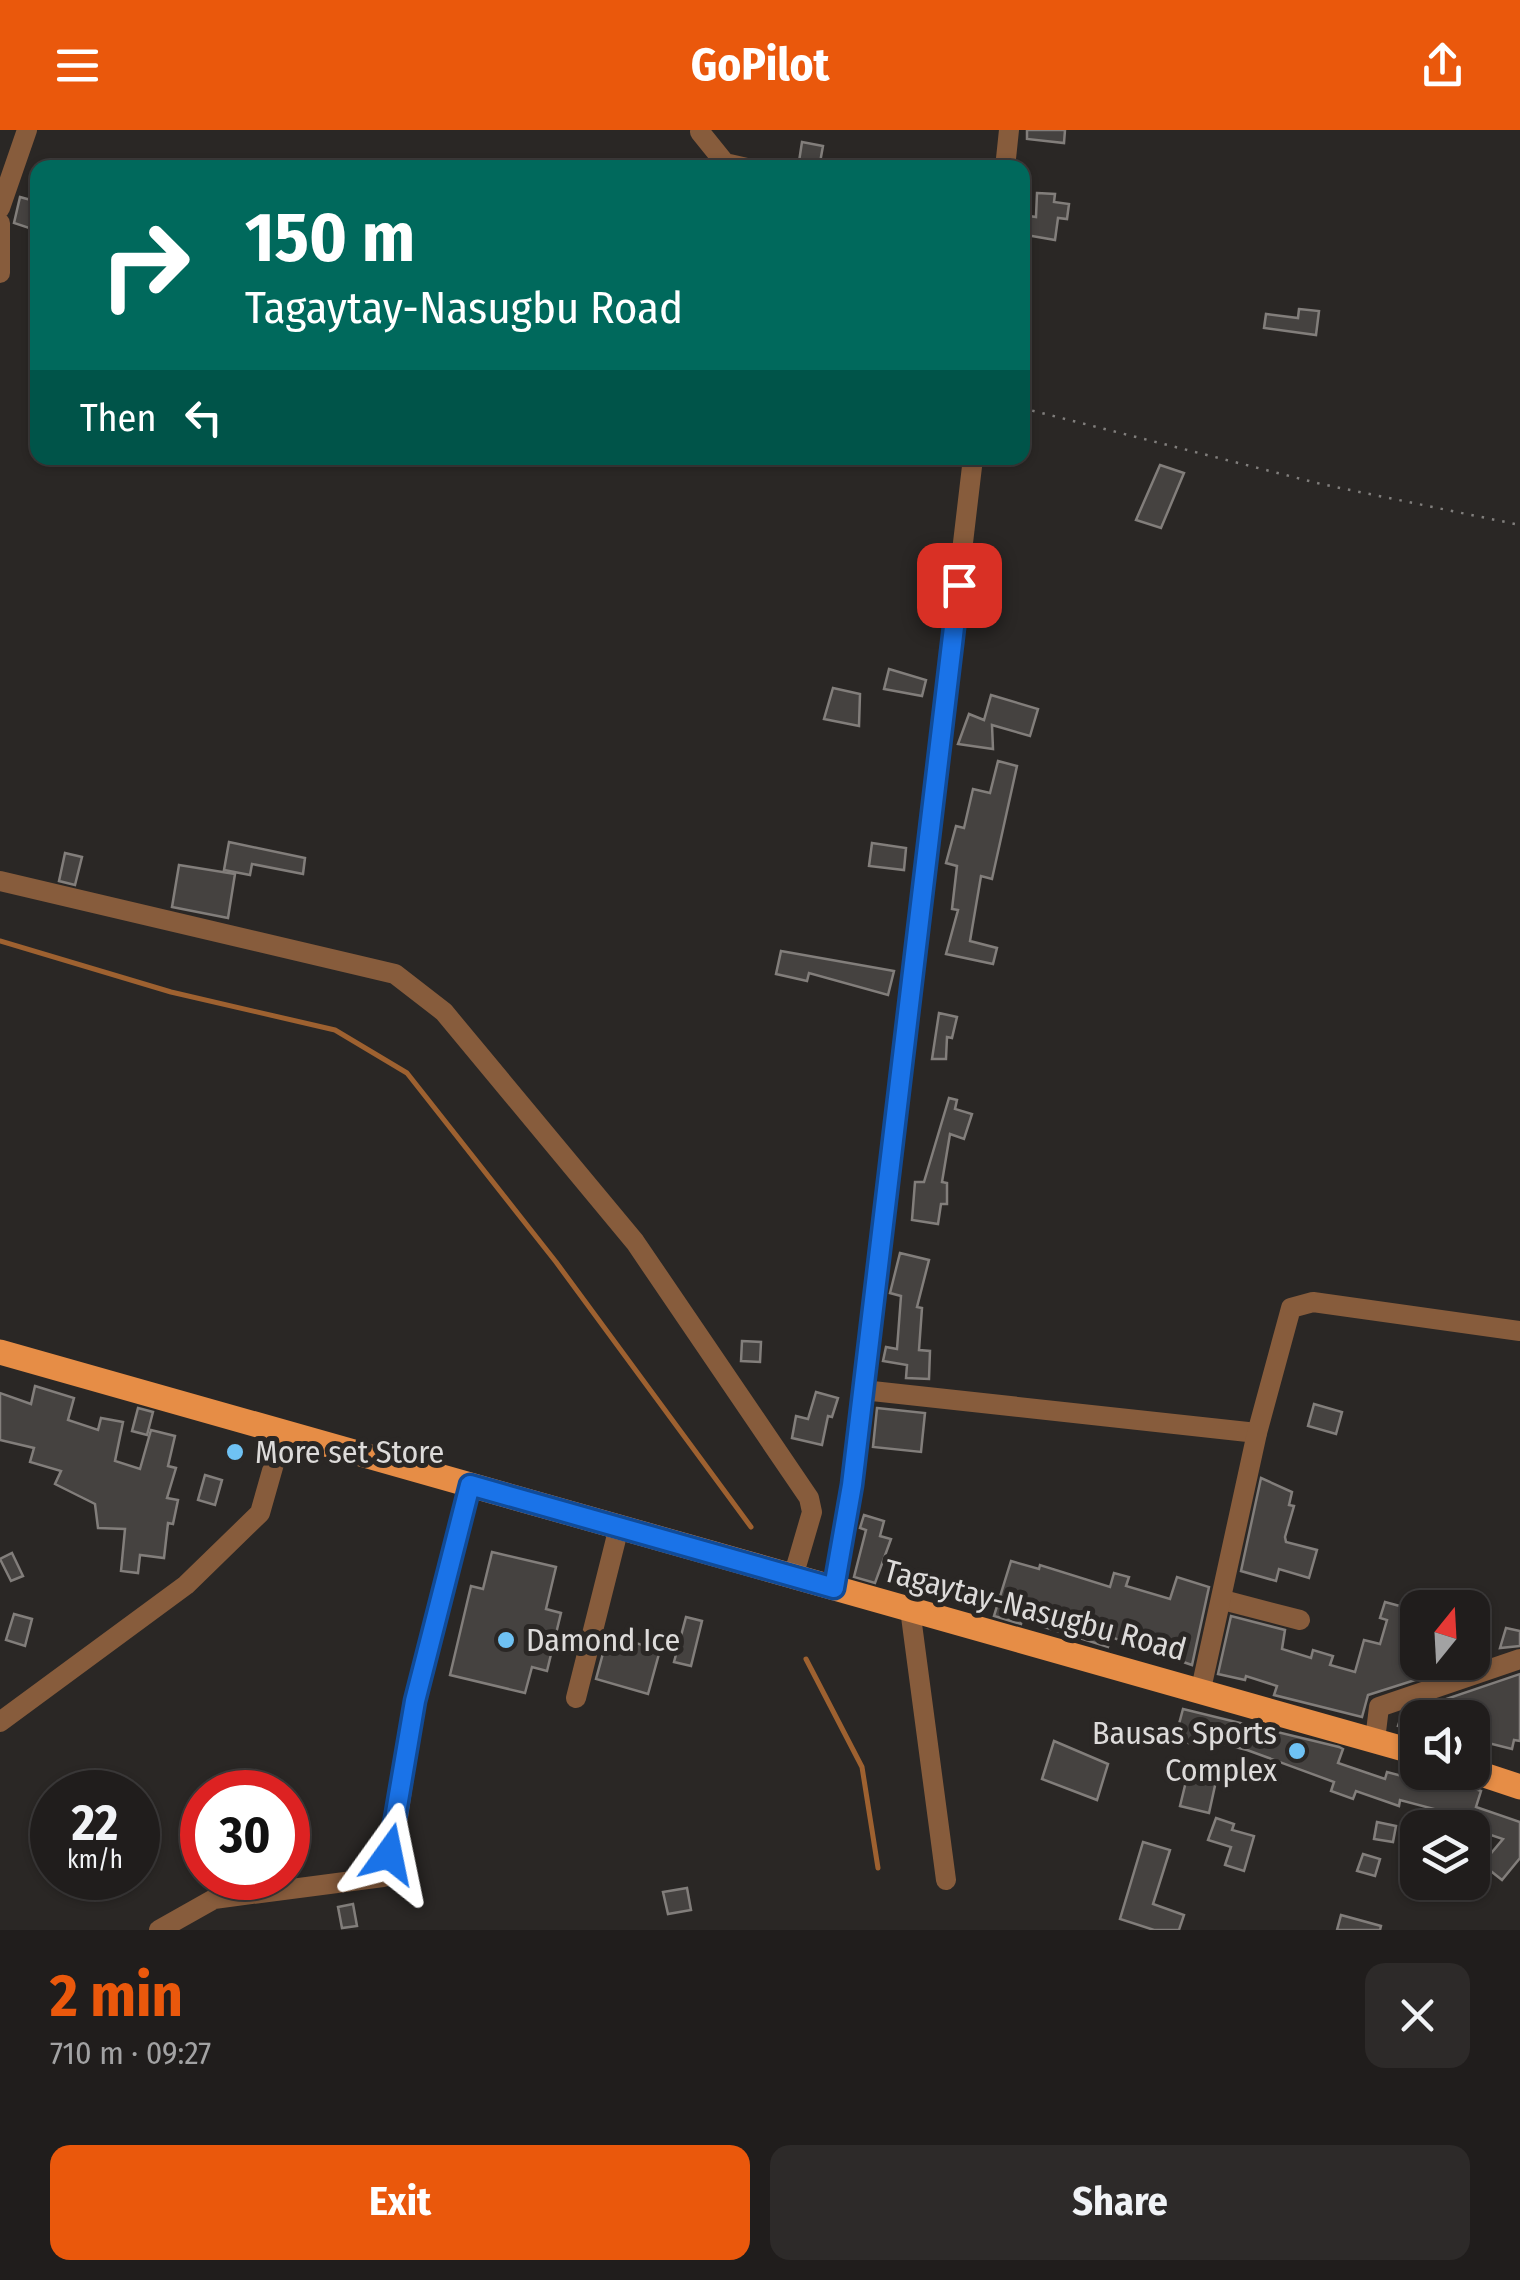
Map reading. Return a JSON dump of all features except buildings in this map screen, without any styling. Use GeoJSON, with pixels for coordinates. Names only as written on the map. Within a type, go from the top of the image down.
{"type":"FeatureCollection","features":[{"type":"Feature","properties":{"kind":"main road","name":"Tagaytay-Nasugbu Road"},"geometry":{"type":"LineString","coordinates":[[0,1352],[1400,1748]]}},
{"type":"Feature","properties":{"kind":"main road"},"geometry":{"type":"LineString","coordinates":[[1490,1777],[1520,1787]]}},
{"type":"Feature","properties":{"kind":"street"},"geometry":{"type":"LineString","coordinates":[[0,208],[27,130]]}},
{"type":"Feature","properties":{"kind":"street"},"geometry":{"type":"LineString","coordinates":[[1006,160],[1009,130]]}},
{"type":"Feature","properties":{"kind":"street"},"geometry":{"type":"LineString","coordinates":[[700,132],[723,160]]}},
{"type":"Feature","properties":{"kind":"street"},"geometry":{"type":"LineString","coordinates":[[0,223],[0,273]]}},
{"type":"Feature","properties":{"kind":"street"},"geometry":{"type":"LineString","coordinates":[[834,1588],[863,1390],[972,465]]}},
{"type":"Feature","properties":{"kind":"street"},"geometry":{"type":"LineString","coordinates":[[0,881],[394,974],[444,1012],[635,1242],[809,1498],[812,1512],[793,1577]]}},
{"type":"Feature","properties":{"kind":"street"},"geometry":{"type":"LineString","coordinates":[[1200,1689],[1223,1600],[1257,1433],[1287,1317],[1298,1303],[1520,1331]]}},
{"type":"Feature","properties":{"kind":"street"},"geometry":{"type":"LineString","coordinates":[[863,1390],[1257,1433]]}},
{"type":"Feature","properties":{"kind":"street"},"geometry":{"type":"LineString","coordinates":[[0,1722],[186,1585],[260,1513],[283,1432]]}},
{"type":"Feature","properties":{"kind":"street"},"geometry":{"type":"LineString","coordinates":[[158,1930],[214,1899],[383,1878],[396,1830],[415,1701],[470,1485]]}},
{"type":"Feature","properties":{"kind":"street"},"geometry":{"type":"LineString","coordinates":[[576,1698],[619,1527]]}},
{"type":"Feature","properties":{"kind":"street"},"geometry":{"type":"LineString","coordinates":[[1223,1600],[1300,1620]]}},
{"type":"Feature","properties":{"kind":"street"},"geometry":{"type":"LineString","coordinates":[[910,1610],[946,1880]]}},
{"type":"Feature","properties":{"kind":"street"},"geometry":{"type":"LineString","coordinates":[[1374,1740],[1379,1707],[1520,1658]]}},
{"type":"Feature","properties":{"kind":"path"},"geometry":{"type":"LineString","coordinates":[[1030,410],[1321,484],[1520,526]]}},
{"type":"Feature","properties":{"kind":"waterway"},"geometry":{"type":"LineString","coordinates":[[0,941],[171,992],[335,1030],[407,1073],[556,1262],[751,1527]]}},
{"type":"Feature","properties":{"kind":"waterway"},"geometry":{"type":"LineString","coordinates":[[806,1659],[862,1767],[878,1868]]}},
{"type":"Feature","properties":{"kind":"place","name":"More set Store"},"geometry":{"type":"Point","coordinates":[235,1452]}},
{"type":"Feature","properties":{"kind":"place","name":"Damond Ice"},"geometry":{"type":"Point","coordinates":[506,1640]}},
{"type":"Feature","properties":{"kind":"place","name":"Bausas Sports Complex"},"geometry":{"type":"Point","coordinates":[1297,1751]}},
{"type":"Feature","properties":{"kind":"route"},"geometry":{"type":"LineString","coordinates":[[389,1854],[415,1701],[470,1485],[834,1588],[852,1485],[959,585]]}}]}
